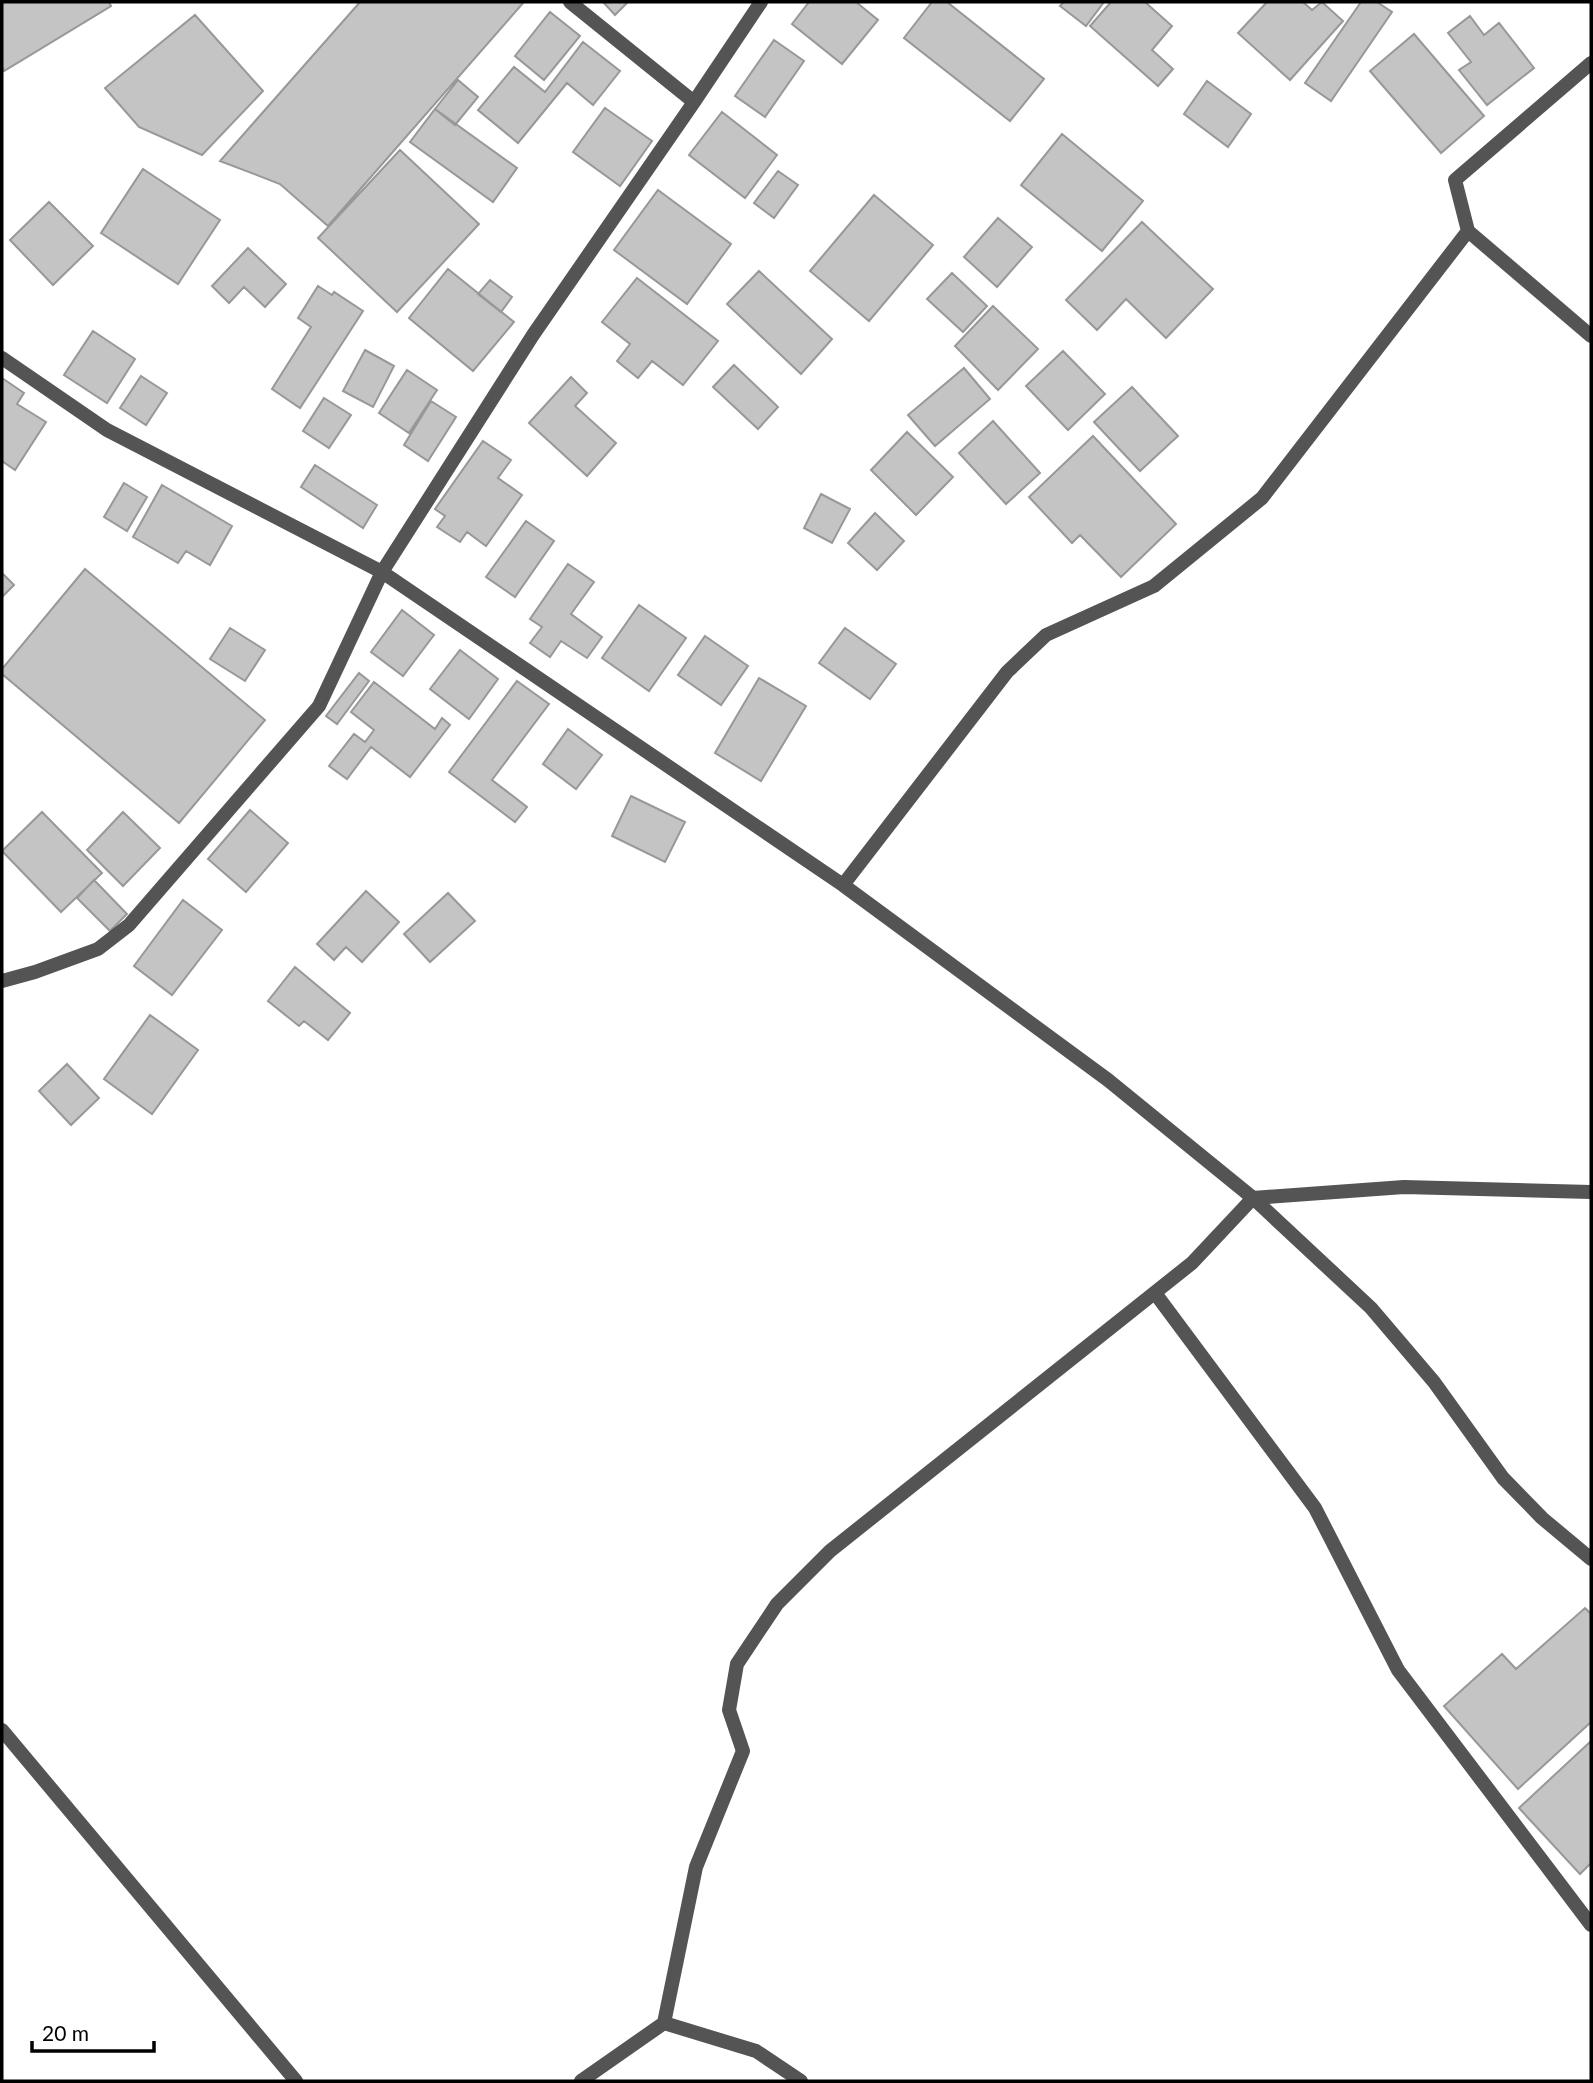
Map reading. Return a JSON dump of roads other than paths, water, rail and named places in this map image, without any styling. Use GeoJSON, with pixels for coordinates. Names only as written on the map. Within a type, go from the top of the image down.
{"type":"FeatureCollection","features":[{"type":"Feature","properties":{"kind":"street"},"geometry":{"type":"LineString","coordinates":[[570,2],[694,102]]}},
{"type":"Feature","properties":{"kind":"street"},"geometry":{"type":"LineString","coordinates":[[2,981],[98,949],[129,925],[319,706],[382,572],[533,335],[761,2]]}},
{"type":"Feature","properties":{"kind":"street"},"geometry":{"type":"LineString","coordinates":[[1591,62],[1455,180],[1468,231],[1591,336]]}},
{"type":"Feature","properties":{"kind":"street"},"geometry":{"type":"LineString","coordinates":[[843,885],[1007,672],[1046,635],[1154,586],[1262,498],[1468,231]]}},
{"type":"Feature","properties":{"kind":"street"},"geometry":{"type":"LineString","coordinates":[[2,358],[107,430],[382,572],[843,885],[1108,1080],[1253,1198],[1371,1308],[1434,1382],[1503,1478],[1542,1518],[1591,1559]]}},
{"type":"Feature","properties":{"kind":"street"},"geometry":{"type":"LineString","coordinates":[[581,2081],[664,2023],[696,1867],[743,1751],[729,1710],[737,1664],[777,1604],[830,1551],[1192,1263],[1253,1198],[1404,1187],[1591,1192]]}},
{"type":"Feature","properties":{"kind":"street"},"geometry":{"type":"LineString","coordinates":[[1154,1293],[1314,1508],[1398,1670],[1591,1925]]}},
{"type":"Feature","properties":{"kind":"street"},"geometry":{"type":"LineString","coordinates":[[2,1730],[296,2081]]}},
{"type":"Feature","properties":{"kind":"street"},"geometry":{"type":"LineString","coordinates":[[664,2023],[756,2051],[801,2081]]}}]}
